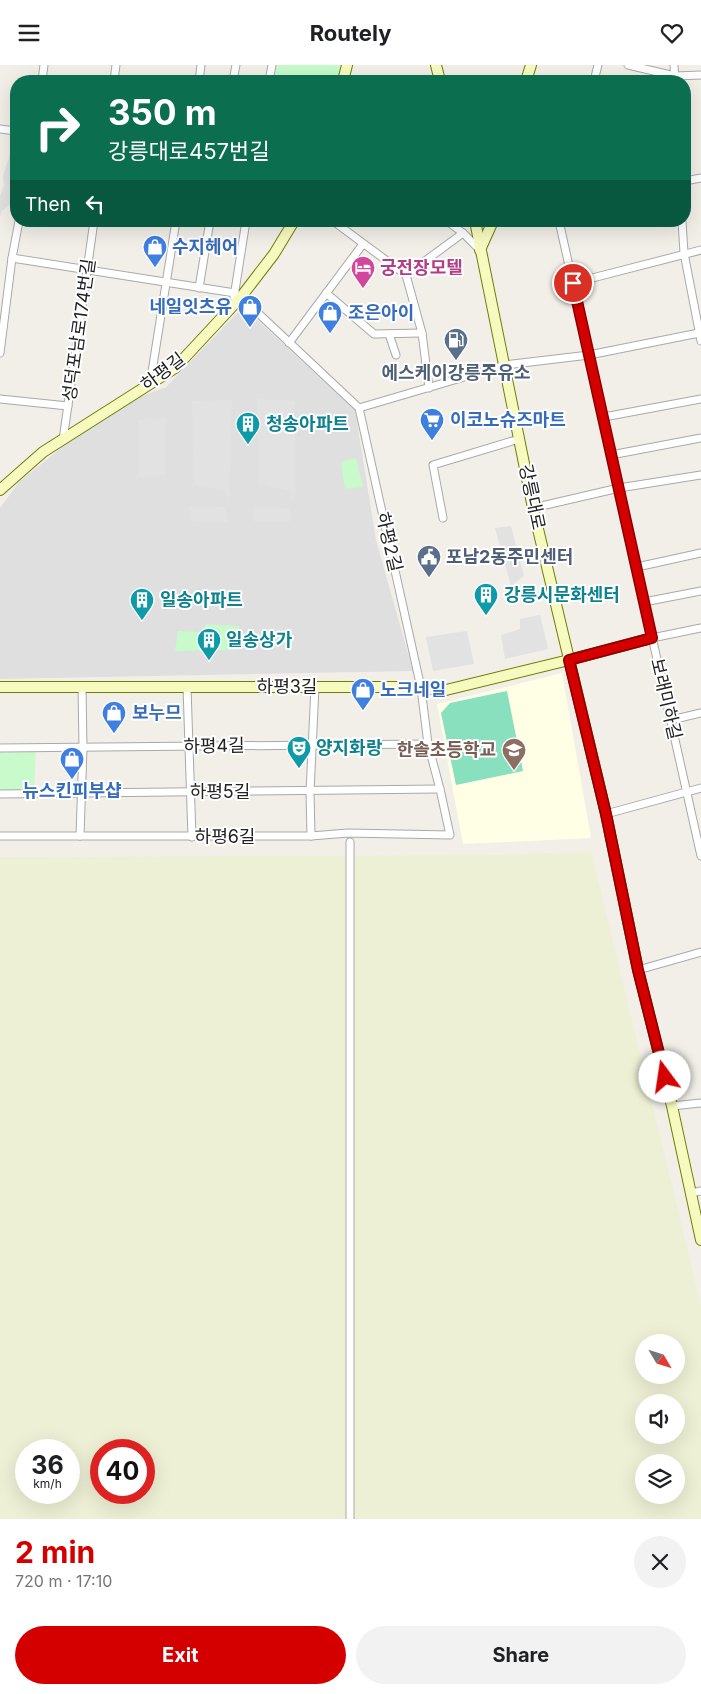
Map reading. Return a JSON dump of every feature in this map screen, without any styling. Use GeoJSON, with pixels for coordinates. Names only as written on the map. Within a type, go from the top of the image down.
{"type":"FeatureCollection","features":[{"type":"Feature","properties":{"kind":"street"},"geometry":{"type":"LineString","coordinates":[[628,65],[662,75]]}},
{"type":"Feature","properties":{"kind":"street"},"geometry":{"type":"LineString","coordinates":[[0,353],[18,227]]}},
{"type":"Feature","properties":{"kind":"street","name":"성덕포남로174번길"},"geometry":{"type":"LineString","coordinates":[[63,440],[93,227]]}},
{"type":"Feature","properties":{"kind":"street"},"geometry":{"type":"LineString","coordinates":[[150,384],[175,227]]}},
{"type":"Feature","properties":{"kind":"street"},"geometry":{"type":"LineString","coordinates":[[199,287],[209,227]]}},
{"type":"Feature","properties":{"kind":"street"},"geometry":{"type":"LineString","coordinates":[[238,295],[245,227]]}},
{"type":"Feature","properties":{"kind":"street","name":"하평길"},"geometry":{"type":"LineString","coordinates":[[0,490],[43,453],[174,368],[233,306],[238,295],[274,254],[290,227]]}},
{"type":"Feature","properties":{"kind":"street"},"geometry":{"type":"LineString","coordinates":[[340,227],[406,275],[422,333],[429,388]]}},
{"type":"Feature","properties":{"kind":"street"},"geometry":{"type":"LineString","coordinates":[[455,227],[480,250],[491,227]]}},
{"type":"Feature","properties":{"kind":"street","name":"강릉대로"},"geometry":{"type":"LineString","coordinates":[[476,227],[534,508],[606,814],[638,970],[696,1192],[701,1240]]}},
{"type":"Feature","properties":{"kind":"street","name":"보래미하길"},"geometry":{"type":"LineString","coordinates":[[560,227],[701,856]]}},
{"type":"Feature","properties":{"kind":"street"},"geometry":{"type":"LineString","coordinates":[[682,227],[684,253],[701,341]]}},
{"type":"Feature","properties":{"kind":"street"},"geometry":{"type":"LineString","coordinates":[[406,275],[463,233]]}},
{"type":"Feature","properties":{"kind":"street"},"geometry":{"type":"LineString","coordinates":[[289,343],[363,244]]}},
{"type":"Feature","properties":{"kind":"street"},"geometry":{"type":"LineString","coordinates":[[573,283],[701,250]]}},
{"type":"Feature","properties":{"kind":"street"},"geometry":{"type":"LineString","coordinates":[[12,258],[199,287],[238,295],[359,408],[505,365],[589,355],[700,333]]}},
{"type":"Feature","properties":{"kind":"street"},"geometry":{"type":"LineString","coordinates":[[326,293],[374,334],[422,333]]}},
{"type":"Feature","properties":{"kind":"street"},"geometry":{"type":"LineString","coordinates":[[389,334],[396,355]]}},
{"type":"Feature","properties":{"kind":"street"},"geometry":{"type":"LineString","coordinates":[[0,399],[68,406]]}},
{"type":"Feature","properties":{"kind":"street"},"geometry":{"type":"LineString","coordinates":[[604,417],[701,399]]}},
{"type":"Feature","properties":{"kind":"street","name":"하평2길"},"geometry":{"type":"LineString","coordinates":[[359,408],[421,688],[428,743],[450,835]]}},
{"type":"Feature","properties":{"kind":"street"},"geometry":{"type":"LineString","coordinates":[[611,455],[701,438]]}},
{"type":"Feature","properties":{"kind":"street"},"geometry":{"type":"LineString","coordinates":[[443,518],[432,465],[520,439]]}},
{"type":"Feature","properties":{"kind":"street"},"geometry":{"type":"LineString","coordinates":[[534,508],[619,488],[701,475]]}},
{"type":"Feature","properties":{"kind":"street"},"geometry":{"type":"LineString","coordinates":[[636,567],[701,553]]}},
{"type":"Feature","properties":{"kind":"street"},"geometry":{"type":"LineString","coordinates":[[644,602],[701,591]]}},
{"type":"Feature","properties":{"kind":"street"},"geometry":{"type":"LineString","coordinates":[[652,638],[701,628]]}},
{"type":"Feature","properties":{"kind":"street","name":"하평3길"},"geometry":{"type":"LineString","coordinates":[[0,687],[446,689],[652,638]]}},
{"type":"Feature","properties":{"kind":"street"},"geometry":{"type":"LineString","coordinates":[[80,837],[83,747],[82,687]]}},
{"type":"Feature","properties":{"kind":"street"},"geometry":{"type":"LineString","coordinates":[[187,687],[192,837]]}},
{"type":"Feature","properties":{"kind":"street"},"geometry":{"type":"LineString","coordinates":[[311,836],[310,792],[314,687]]}},
{"type":"Feature","properties":{"kind":"street"},"geometry":{"type":"LineString","coordinates":[[671,720],[701,713]]}},
{"type":"Feature","properties":{"kind":"street","name":"하평4길"},"geometry":{"type":"LineString","coordinates":[[0,748],[428,743]]}},
{"type":"Feature","properties":{"kind":"street"},"geometry":{"type":"LineString","coordinates":[[606,814],[701,788]]}},
{"type":"Feature","properties":{"kind":"street","name":"하평5길"},"geometry":{"type":"LineString","coordinates":[[0,794],[310,792],[440,789]]}},
{"type":"Feature","properties":{"kind":"street","name":"하평6길"},"geometry":{"type":"LineString","coordinates":[[0,836],[311,836],[348,833],[450,835]]}},
{"type":"Feature","properties":{"kind":"street"},"geometry":{"type":"LineString","coordinates":[[350,842],[350,1519]]}},
{"type":"Feature","properties":{"kind":"street"},"geometry":{"type":"LineString","coordinates":[[638,970],[701,952]]}},
{"type":"Feature","properties":{"kind":"street"},"geometry":{"type":"LineString","coordinates":[[672,1106],[701,1103]]}},
{"type":"Feature","properties":{"kind":"shaded area"},"geometry":{"type":"Polygon","coordinates":[[[10,154],[10,204],[2,211],[0,217],[0,196],[4,185],[3,176],[10,154]]]}},
{"type":"Feature","properties":{"kind":"shaded area"},"geometry":{"type":"Polygon","coordinates":[[[243,307],[355,410],[376,540],[413,671],[0,679],[0,508],[19,482],[87,427],[129,401],[166,387],[243,307]]]}},
{"type":"Feature","properties":{"kind":"shaded area"},"geometry":{"type":"Polygon","coordinates":[[[257,399],[295,401],[295,497],[292,499],[290,491],[259,484],[257,399]]]}},
{"type":"Feature","properties":{"kind":"shaded area"},"geometry":{"type":"Polygon","coordinates":[[[232,400],[229,502],[225,490],[194,485],[192,401],[232,400]]]}},
{"type":"Feature","properties":{"kind":"shaded area"},"geometry":{"type":"Polygon","coordinates":[[[166,418],[165,475],[138,477],[139,420],[166,418]]]}},
{"type":"Feature","properties":{"kind":"shaded area"},"geometry":{"type":"Polygon","coordinates":[[[189,506],[226,507],[228,522],[191,521],[189,506]]]}},
{"type":"Feature","properties":{"kind":"shaded area"},"geometry":{"type":"Polygon","coordinates":[[[254,506],[290,509],[290,522],[254,522],[254,506]]]}},
{"type":"Feature","properties":{"kind":"shaded area"},"geometry":{"type":"Polygon","coordinates":[[[511,526],[524,576],[511,586],[495,528],[511,526]]]}},
{"type":"Feature","properties":{"kind":"shaded area"},"geometry":{"type":"Polygon","coordinates":[[[540,615],[548,649],[505,659],[501,635],[520,629],[520,619],[540,615]]]}},
{"type":"Feature","properties":{"kind":"shaded area"},"geometry":{"type":"Polygon","coordinates":[[[467,631],[474,664],[433,671],[426,637],[467,631]]]}},
{"type":"Feature","properties":{"kind":"shaded area","name":"한솔초등학교"},"geometry":{"type":"Polygon","coordinates":[[[562,673],[591,838],[463,844],[437,704],[562,673]]]}},
{"type":"Feature","properties":{"kind":"shaded area"},"geometry":{"type":"Polygon","coordinates":[[[591,851],[701,1305],[701,1519],[0,1519],[0,857],[501,855],[591,851]]]}},
{"type":"Feature","properties":{"kind":"green space"},"geometry":{"type":"Polygon","coordinates":[[[276,65],[340,65],[339,75],[274,75],[276,65]]]}},
{"type":"Feature","properties":{"kind":"green space"},"geometry":{"type":"Polygon","coordinates":[[[356,458],[363,487],[345,489],[341,462],[356,458]]]}},
{"type":"Feature","properties":{"kind":"green space"},"geometry":{"type":"Polygon","coordinates":[[[206,624],[239,626],[239,650],[175,651],[178,631],[204,632],[206,624]]]}},
{"type":"Feature","properties":{"kind":"green space"},"geometry":{"type":"Polygon","coordinates":[[[507,691],[523,771],[456,785],[441,713],[450,703],[507,691]]]}},
{"type":"Feature","properties":{"kind":"green space"},"geometry":{"type":"Polygon","coordinates":[[[0,751],[36,751],[34,791],[0,791],[0,751]]]}},
{"type":"Feature","properties":{"kind":"place","name":"수지헤어"},"geometry":{"type":"Point","coordinates":[155,268]}},
{"type":"Feature","properties":{"kind":"place","name":"궁전장모텔"},"geometry":{"type":"Point","coordinates":[363,289]}},
{"type":"Feature","properties":{"kind":"place","name":"네일잇츠유"},"geometry":{"type":"Point","coordinates":[250,328]}},
{"type":"Feature","properties":{"kind":"place","name":"조은아이"},"geometry":{"type":"Point","coordinates":[330,334]}},
{"type":"Feature","properties":{"kind":"place","name":"에스케이강릉주유소"},"geometry":{"type":"Point","coordinates":[456,361]}},
{"type":"Feature","properties":{"kind":"place","name":"이코노슈즈마트"},"geometry":{"type":"Point","coordinates":[432,441]}},
{"type":"Feature","properties":{"kind":"place","name":"청송아파트"},"geometry":{"type":"Point","coordinates":[248,445]}},
{"type":"Feature","properties":{"kind":"place","name":"포남2동주민센터"},"geometry":{"type":"Point","coordinates":[429,578]}},
{"type":"Feature","properties":{"kind":"place","name":"강릉시문화센터"},"geometry":{"type":"Point","coordinates":[486,616]}},
{"type":"Feature","properties":{"kind":"place","name":"일송아파트"},"geometry":{"type":"Point","coordinates":[142,621]}},
{"type":"Feature","properties":{"kind":"place","name":"일송상가"},"geometry":{"type":"Point","coordinates":[209,661]}},
{"type":"Feature","properties":{"kind":"place","name":"노크네일"},"geometry":{"type":"Point","coordinates":[363,711]}},
{"type":"Feature","properties":{"kind":"place","name":"보누므"},"geometry":{"type":"Point","coordinates":[114,734]}},
{"type":"Feature","properties":{"kind":"place","name":"양지화랑"},"geometry":{"type":"Point","coordinates":[299,769]}},
{"type":"Feature","properties":{"kind":"place","name":"한솔초등학교"},"geometry":{"type":"Point","coordinates":[514,771]}},
{"type":"Feature","properties":{"kind":"place","name":"뉴스킨피부샵"},"geometry":{"type":"Point","coordinates":[72,780]}},
{"type":"Feature","properties":{"kind":"route"},"geometry":{"type":"LineString","coordinates":[[573,283],[652,638],[569,660],[606,814],[638,970],[665,1077]]}}]}
